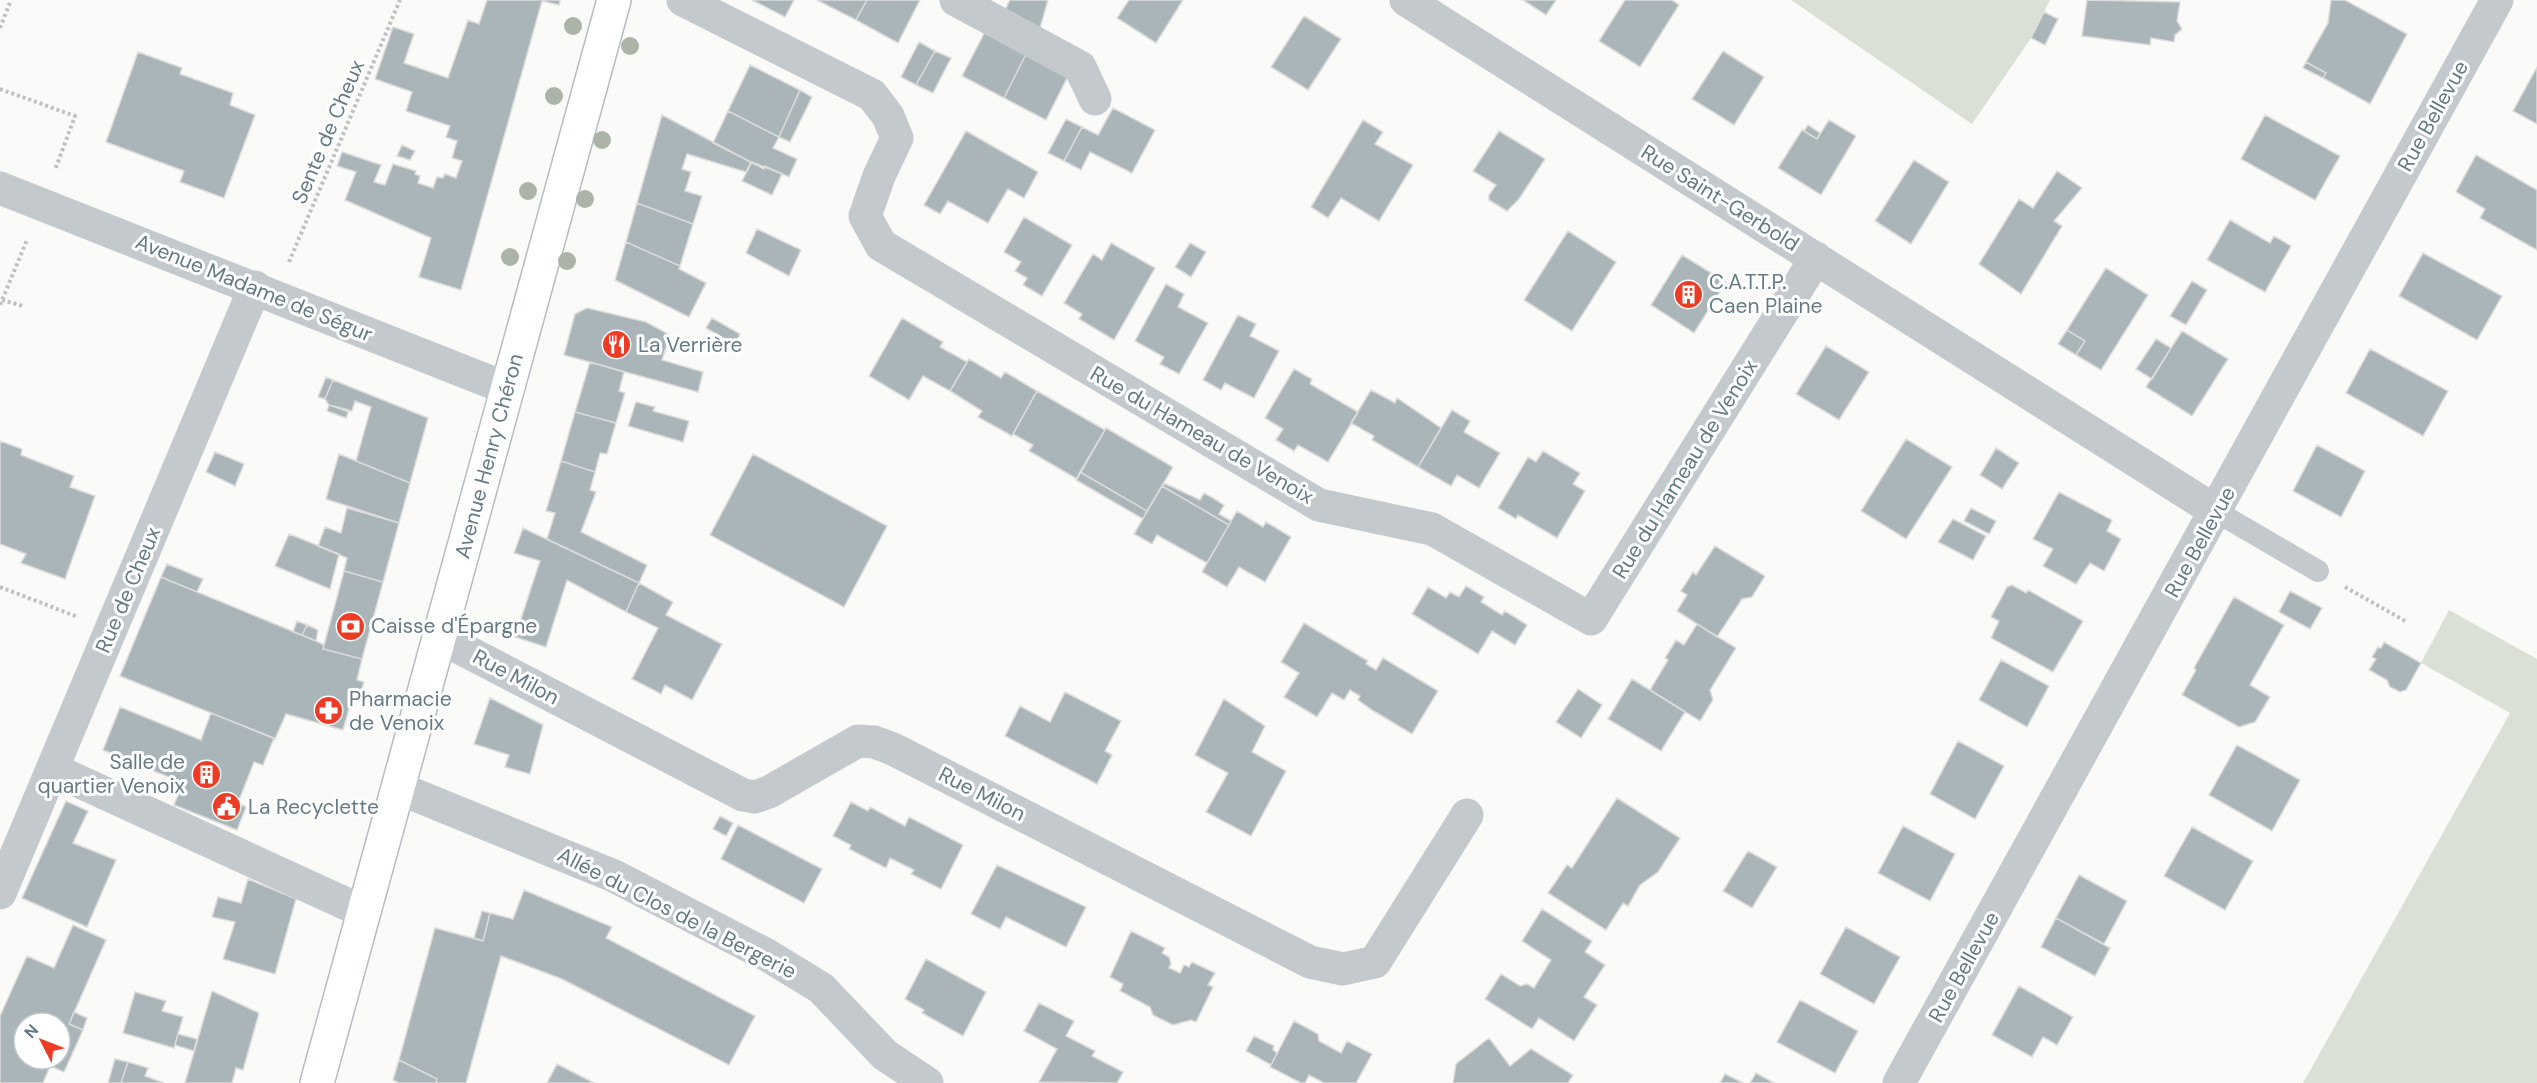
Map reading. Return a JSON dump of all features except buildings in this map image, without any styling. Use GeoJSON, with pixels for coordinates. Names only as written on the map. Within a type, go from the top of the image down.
{"type":"FeatureCollection","features":[{"type":"Feature","properties":{"kind":"main road","name":"Avenue Henry Chéron"},"geometry":{"type":"LineString","coordinates":[[317,1083],[614,0]]}},
{"type":"Feature","properties":{"kind":"street","name":"Rue du Hameau de Venoix"},"geometry":{"type":"LineString","coordinates":[[683,0],[873,95],[888,116],[897,138],[879,176],[865,216],[880,245],[1320,505],[1432,529],[1591,619],[1816,258]]}},
{"type":"Feature","properties":{"kind":"street"},"geometry":{"type":"LineString","coordinates":[[956,0],[1080,67],[1095,99]]}},
{"type":"Feature","properties":{"kind":"street","name":"Rue Saint-Gerbold"},"geometry":{"type":"LineString","coordinates":[[1406,0],[2217,512]]}},
{"type":"Feature","properties":{"kind":"street","name":"Rue Bellevue"},"geometry":{"type":"LineString","coordinates":[[1899,1083],[2217,512],[2497,0]]}},
{"type":"Feature","properties":{"kind":"street","name":"Avenue Madame de Ségur"},"geometry":{"type":"LineString","coordinates":[[0,188],[508,389]]}},
{"type":"Feature","properties":{"kind":"street","name":"Rue de Cheux"},"geometry":{"type":"LineString","coordinates":[[0,893],[255,287]]}},
{"type":"Feature","properties":{"kind":"street","name":"Rue Milon"},"geometry":{"type":"LineString","coordinates":[[439,637],[743,795],[755,797],[769,792],[858,741],[874,742],[893,749],[1310,962],[1343,969],[1375,962],[1467,815]]}},
{"type":"Feature","properties":{"kind":"street"},"geometry":{"type":"LineString","coordinates":[[52,769],[364,912]]}},
{"type":"Feature","properties":{"kind":"street","name":"Allée du Clos de la Bergerie"},"geometry":{"type":"LineString","coordinates":[[398,788],[614,876],[767,955],[821,988],[885,1055],[927,1083]]}},
{"type":"Feature","properties":{"kind":"lane"},"geometry":{"type":"LineString","coordinates":[[2217,512],[2318,572]]}},
{"type":"Feature","properties":{"kind":"path"},"geometry":{"type":"LineString","coordinates":[[0,28],[11,0]]}},
{"type":"Feature","properties":{"kind":"path","name":"Sente de Cheux"},"geometry":{"type":"LineString","coordinates":[[288,265],[400,0]]}},
{"type":"Feature","properties":{"kind":"path"},"geometry":{"type":"LineString","coordinates":[[0,89],[75,116],[58,164]]}},
{"type":"Feature","properties":{"kind":"path"},"geometry":{"type":"LineString","coordinates":[[0,305],[31,232]]}},
{"type":"Feature","properties":{"kind":"path"},"geometry":{"type":"LineString","coordinates":[[2,300],[23,306]]}},
{"type":"Feature","properties":{"kind":"path"},"geometry":{"type":"LineString","coordinates":[[2318,572],[2407,622]]}},
{"type":"Feature","properties":{"kind":"path"},"geometry":{"type":"LineString","coordinates":[[0,587],[111,630]]}},
{"type":"Feature","properties":{"kind":"shaded area"},"geometry":{"type":"Polygon","coordinates":[[[1791,0],[2050,0],[2031,38],[1972,124],[1791,0]]]}},
{"type":"Feature","properties":{"kind":"shaded area"},"geometry":{"type":"Polygon","coordinates":[[[2449,610],[2537,659],[2537,1083],[2303,1083],[2510,713],[2421,663],[2449,610]]]}},
{"type":"Feature","properties":{"kind":"place","name":"C.A.T.T.P. Caen Plaine"},"geometry":{"type":"Point","coordinates":[1688,294]}},
{"type":"Feature","properties":{"kind":"place","name":"La Verrière"},"geometry":{"type":"Point","coordinates":[617,345]}},
{"type":"Feature","properties":{"kind":"place","name":"Caisse d'Épargne"},"geometry":{"type":"Point","coordinates":[350,626]}},
{"type":"Feature","properties":{"kind":"place","name":"Pharmacie de Venoix"},"geometry":{"type":"Point","coordinates":[328,711]}},
{"type":"Feature","properties":{"kind":"place","name":"Salle de quartier Venoix"},"geometry":{"type":"Point","coordinates":[206,774]}},
{"type":"Feature","properties":{"kind":"place","name":"La Recyclette"},"geometry":{"type":"Point","coordinates":[227,807]}}]}
